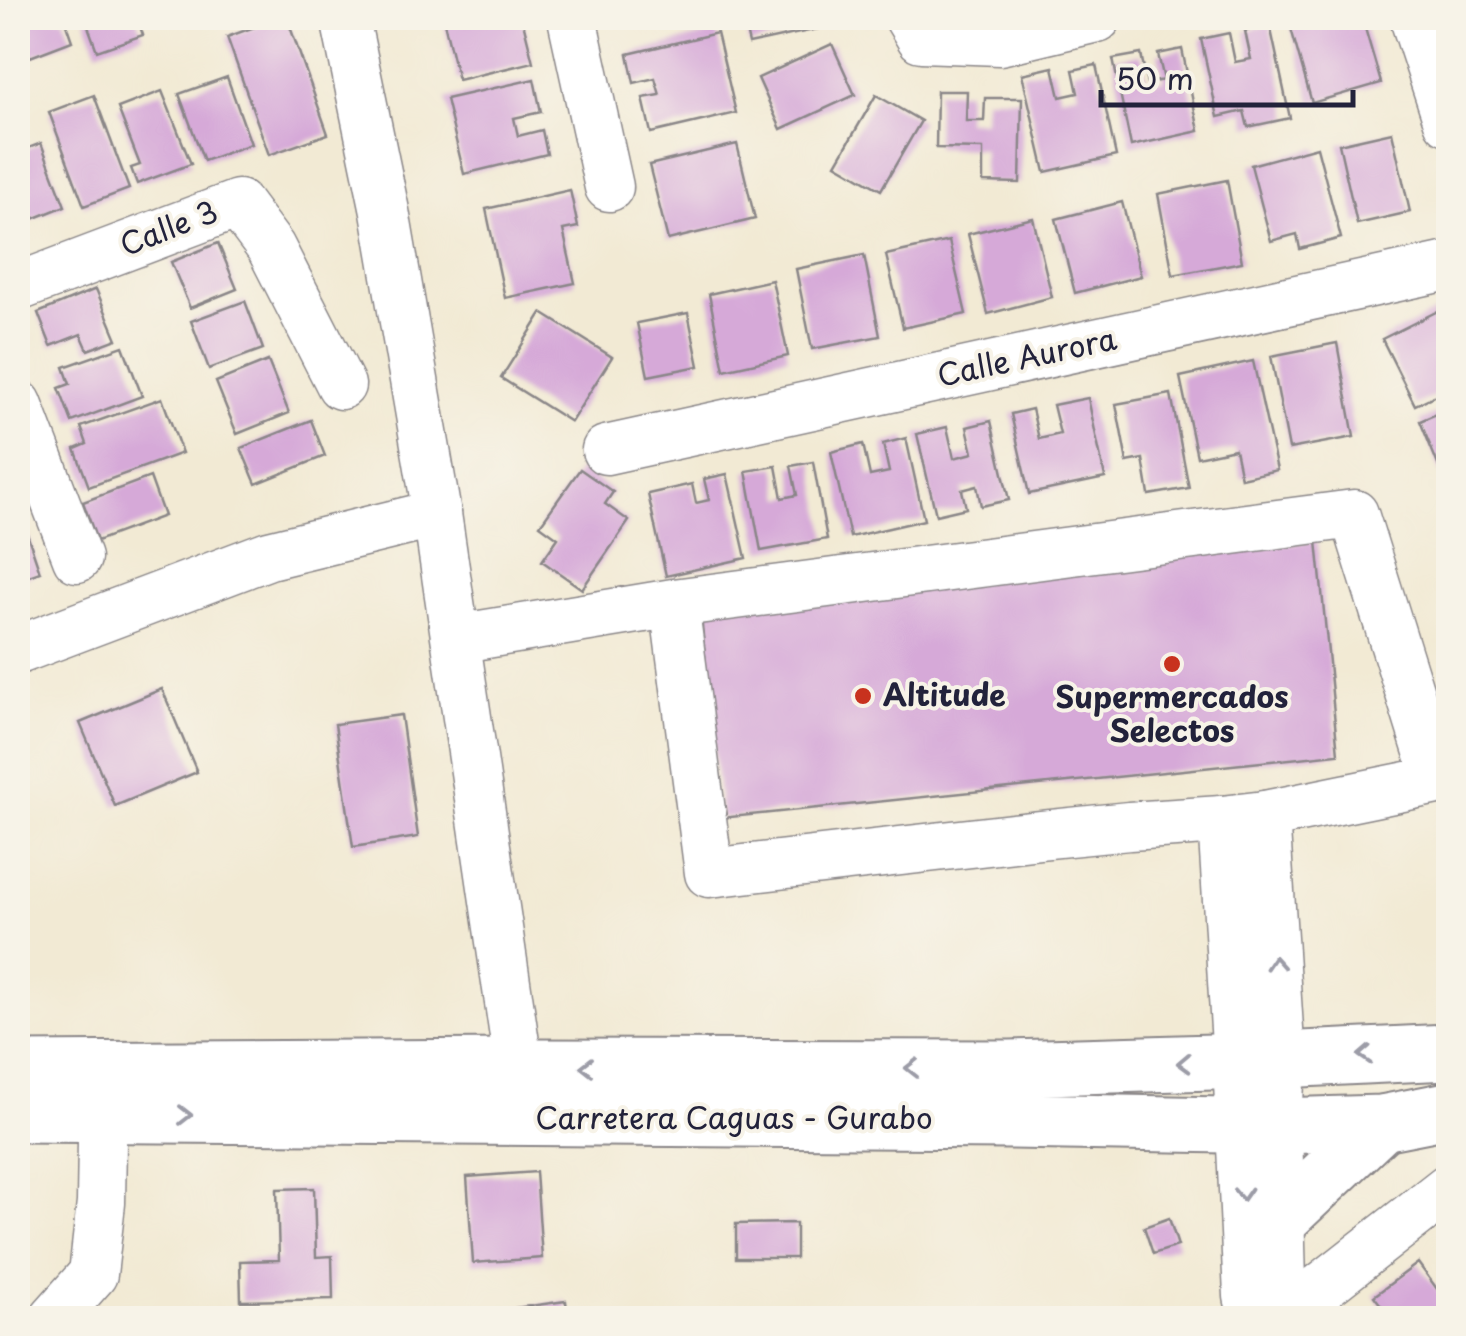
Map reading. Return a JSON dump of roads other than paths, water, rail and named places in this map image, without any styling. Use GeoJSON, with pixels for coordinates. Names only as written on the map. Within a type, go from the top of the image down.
{"type":"FeatureCollection","features":[{"type":"Feature","properties":{"kind":"main road","name":"Carretera Caguas - Gurabo"},"geometry":{"type":"LineString","coordinates":[[18,1070],[103,1092],[522,1092],[1448,1052]]}},
{"type":"Feature","properties":{"kind":"main road","name":"Carretera Caguas - Gurabo"},"geometry":{"type":"LineString","coordinates":[[18,1114],[103,1092]]}},
{"type":"Feature","properties":{"kind":"main road","name":"Carretera Caguas - Gurabo"},"geometry":{"type":"LineString","coordinates":[[522,1092],[993,1120],[1259,1126],[1382,1123],[1448,1110]]}},
{"type":"Feature","properties":{"kind":"main road"},"geometry":{"type":"LineString","coordinates":[[1279,1220],[1382,1123]]}},
{"type":"Feature","properties":{"kind":"street"},"geometry":{"type":"LineString","coordinates":[[345,18],[386,212],[437,514],[522,1092]]}},
{"type":"Feature","properties":{"kind":"street"},"geometry":{"type":"LineString","coordinates":[[572,18],[609,187]]}},
{"type":"Feature","properties":{"kind":"street"},"geometry":{"type":"LineString","coordinates":[[909,18],[921,38],[1000,41],[1097,18]]}},
{"type":"Feature","properties":{"kind":"street"},"geometry":{"type":"LineString","coordinates":[[1414,18],[1448,121]]}},
{"type":"Feature","properties":{"kind":"street","name":"Calle 3"},"geometry":{"type":"LineString","coordinates":[[18,287],[238,204],[272,248],[340,385]]}},
{"type":"Feature","properties":{"kind":"street","name":"Calle Aurora"},"geometry":{"type":"LineString","coordinates":[[606,450],[1448,266]]}},
{"type":"Feature","properties":{"kind":"street"},"geometry":{"type":"LineString","coordinates":[[18,404],[78,558]]}},
{"type":"Feature","properties":{"kind":"street"},"geometry":{"type":"LineString","coordinates":[[18,650],[269,555],[437,514]]}},
{"type":"Feature","properties":{"kind":"street"},"geometry":{"type":"LineString","coordinates":[[456,639],[674,604],[1354,514],[1437,780],[1243,817],[1076,831],[708,874],[674,604]]}},
{"type":"Feature","properties":{"kind":"street"},"geometry":{"type":"LineString","coordinates":[[1243,817],[1259,1061],[1259,1126],[1248,1296],[1253,1318]]}},
{"type":"Feature","properties":{"kind":"street"},"geometry":{"type":"LineString","coordinates":[[54,1318],[94,1274],[101,1203],[103,1092]]}},
{"type":"Feature","properties":{"kind":"street"},"geometry":{"type":"LineString","coordinates":[[1259,1126],[1279,1220],[1282,1284],[1266,1318]]}},
{"type":"Feature","properties":{"kind":"street"},"geometry":{"type":"LineString","coordinates":[[1282,1318],[1448,1188]]}},
{"type":"Feature","properties":{"kind":"place","name":"Supermercados Selectos"},"geometry":{"type":"Point","coordinates":[1172,664]}},
{"type":"Feature","properties":{"kind":"place","name":"Altitude"},"geometry":{"type":"Point","coordinates":[863,696]}}]}
